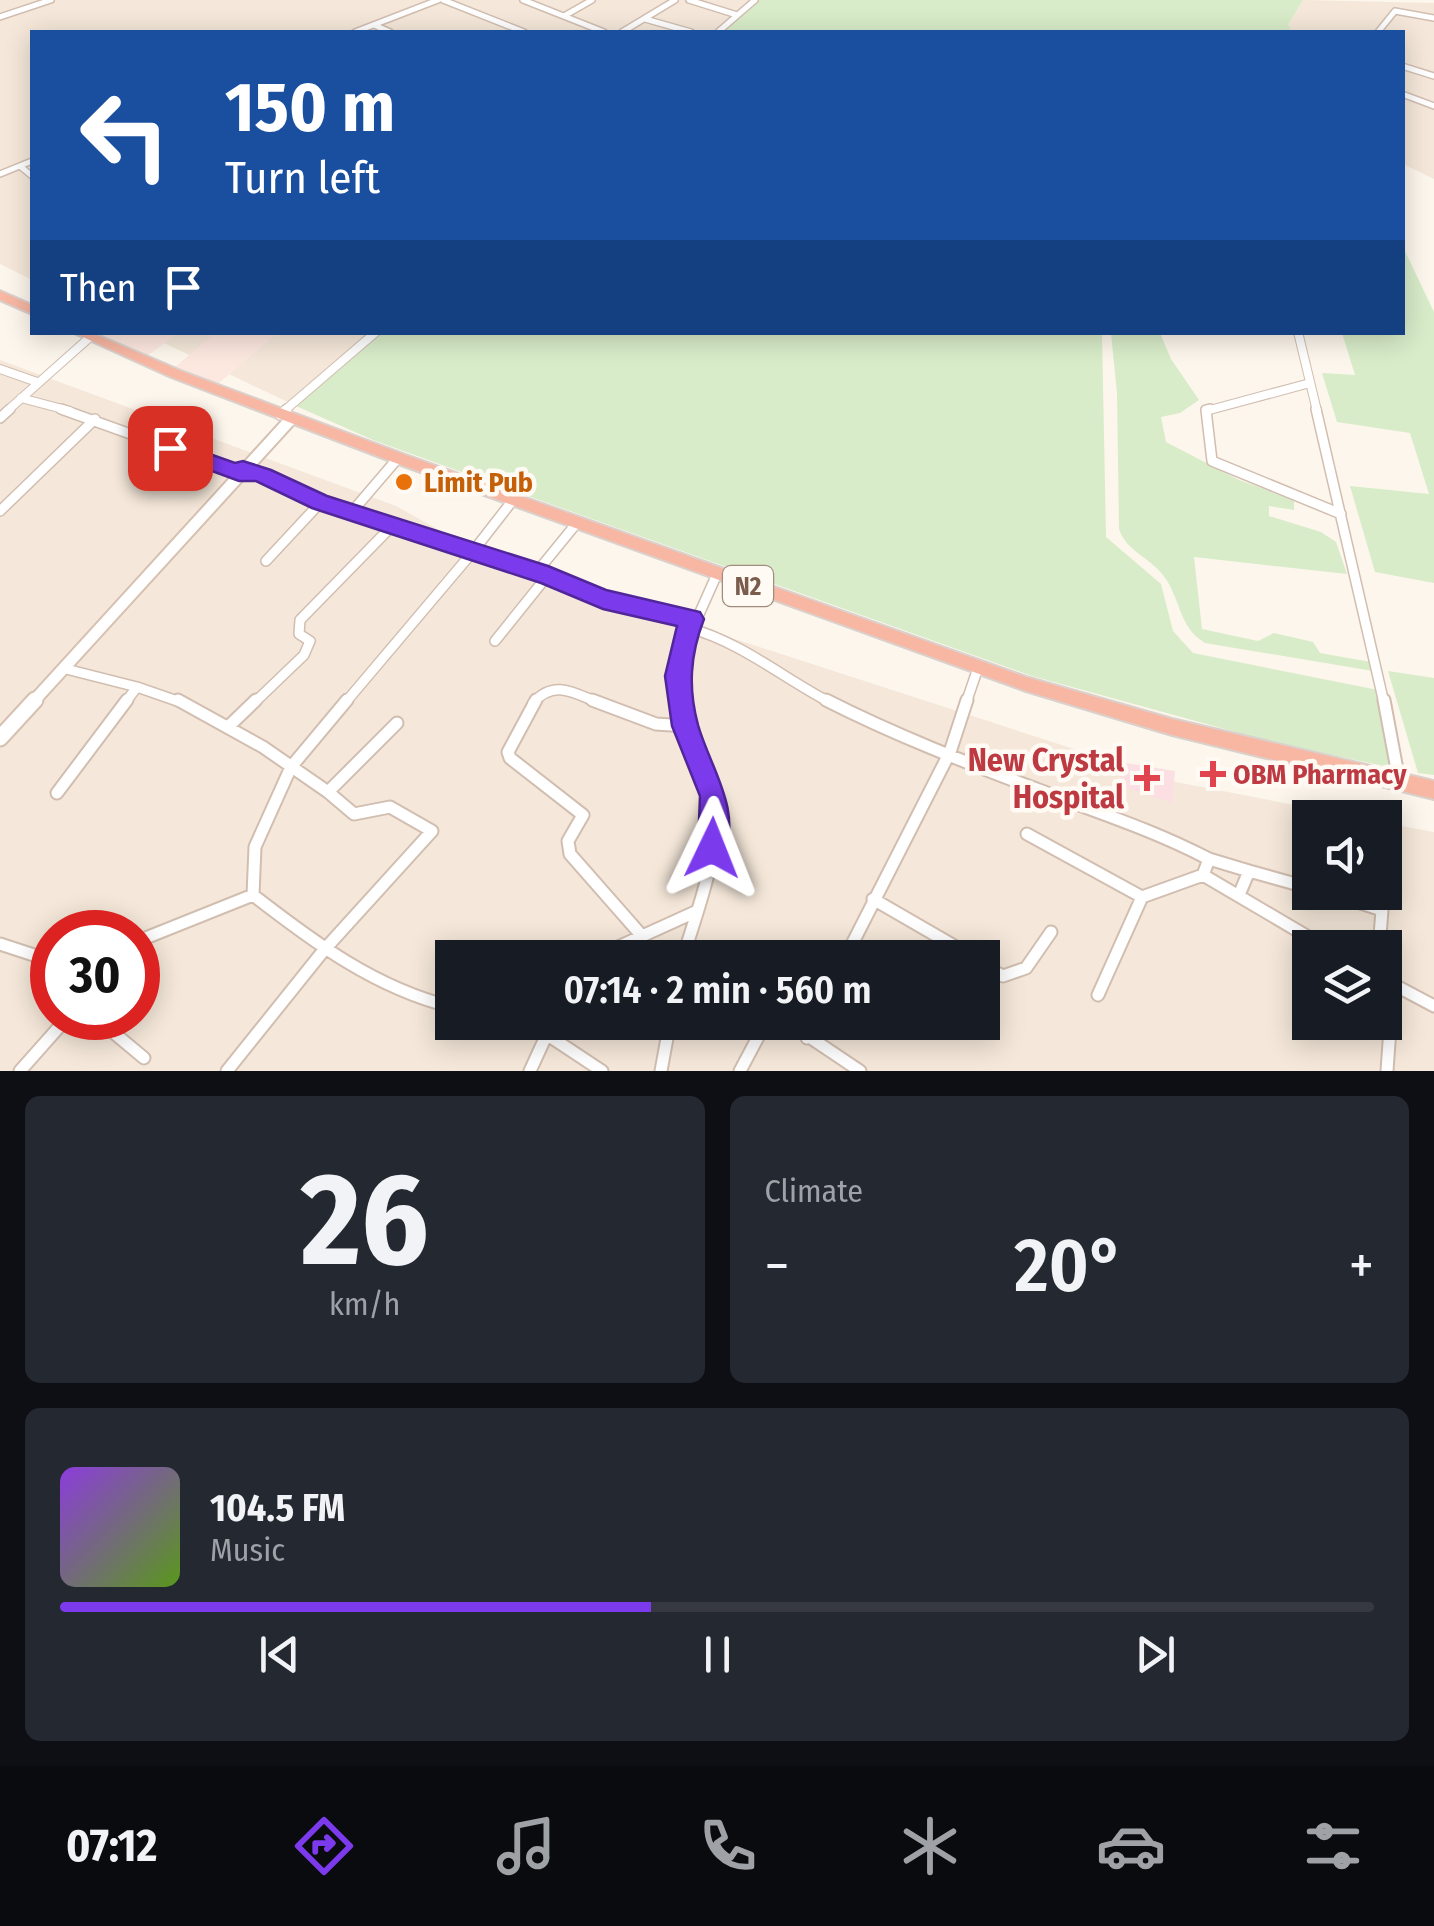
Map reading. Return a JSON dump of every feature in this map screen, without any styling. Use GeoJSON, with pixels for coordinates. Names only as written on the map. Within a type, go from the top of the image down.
{"type":"FeatureCollection","features":[{"type":"Feature","properties":{"kind":"highway"},"geometry":{"type":"LineString","coordinates":[[0,295],[30,309]]}},
{"type":"Feature","properties":{"kind":"highway","name":"N2"},"geometry":{"type":"LineString","coordinates":[[84,335],[285,417],[978,668],[1172,727],[1434,790]]}},
{"type":"Feature","properties":{"kind":"street"},"geometry":{"type":"LineString","coordinates":[[0,17],[51,0]]}},
{"type":"Feature","properties":{"kind":"street"},"geometry":{"type":"LineString","coordinates":[[360,30],[440,0],[519,30]]}},
{"type":"Feature","properties":{"kind":"street"},"geometry":{"type":"LineString","coordinates":[[523,0],[599,30]]}},
{"type":"Feature","properties":{"kind":"street"},"geometry":{"type":"LineString","coordinates":[[564,16],[592,0]]}},
{"type":"Feature","properties":{"kind":"street"},"geometry":{"type":"LineString","coordinates":[[626,30],[675,0]]}},
{"type":"Feature","properties":{"kind":"street"},"geometry":{"type":"LineString","coordinates":[[689,0],[737,15]]}},
{"type":"Feature","properties":{"kind":"street"},"geometry":{"type":"LineString","coordinates":[[720,30],[755,0]]}},
{"type":"Feature","properties":{"kind":"street"},"geometry":{"type":"LineString","coordinates":[[1380,30],[1395,11],[1434,18]]}},
{"type":"Feature","properties":{"kind":"street"},"geometry":{"type":"LineString","coordinates":[[646,19],[683,30]]}},
{"type":"Feature","properties":{"kind":"street"},"geometry":{"type":"LineString","coordinates":[[374,25],[385,30]]}},
{"type":"Feature","properties":{"kind":"street"},"geometry":{"type":"LineString","coordinates":[[1405,67],[1434,76]]}},
{"type":"Feature","properties":{"kind":"street"},"geometry":{"type":"LineString","coordinates":[[1405,95],[1434,106]]}},
{"type":"Feature","properties":{"kind":"street"},"geometry":{"type":"LineString","coordinates":[[0,174],[30,162]]}},
{"type":"Feature","properties":{"kind":"street"},"geometry":{"type":"LineString","coordinates":[[20,166],[30,174]]}},
{"type":"Feature","properties":{"kind":"street"},"geometry":{"type":"LineString","coordinates":[[0,418],[84,335]]}},
{"type":"Feature","properties":{"kind":"street"},"geometry":{"type":"LineString","coordinates":[[0,738],[66,669],[285,417],[373,335]]}},
{"type":"Feature","properties":{"kind":"street"},"geometry":{"type":"LineString","coordinates":[[1299,335],[1400,783]]}},
{"type":"Feature","properties":{"kind":"street"},"geometry":{"type":"LineString","coordinates":[[0,370],[37,382]]}},
{"type":"Feature","properties":{"kind":"street"},"geometry":{"type":"LineString","coordinates":[[1310,382],[1206,410],[1212,461],[1341,514]]}},
{"type":"Feature","properties":{"kind":"street"},"geometry":{"type":"LineString","coordinates":[[21,398],[94,419],[352,514],[548,576],[603,600],[690,623],[724,637],[787,680],[877,726],[1041,791],[1152,828],[1208,859],[1292,883]]}},
{"type":"Feature","properties":{"kind":"street"},"geometry":{"type":"LineString","coordinates":[[0,510],[94,419]]}},
{"type":"Feature","properties":{"kind":"street"},"geometry":{"type":"LineString","coordinates":[[352,514],[398,458]]}},
{"type":"Feature","properties":{"kind":"street"},"geometry":{"type":"LineString","coordinates":[[253,895],[254,847],[291,766],[514,500]]}},
{"type":"Feature","properties":{"kind":"street"},"geometry":{"type":"LineString","coordinates":[[266,562],[320,502]]}},
{"type":"Feature","properties":{"kind":"street"},"geometry":{"type":"LineString","coordinates":[[536,573],[576,524]]}},
{"type":"Feature","properties":{"kind":"street"},"geometry":{"type":"LineString","coordinates":[[229,726],[304,654],[310,641],[299,634],[300,620],[391,527]]}},
{"type":"Feature","properties":{"kind":"street"},"geometry":{"type":"LineString","coordinates":[[688,940],[712,848],[714,796],[686,726],[677,676],[690,623],[717,574]]}},
{"type":"Feature","properties":{"kind":"street"},"geometry":{"type":"LineString","coordinates":[[495,641],[548,576]]}},
{"type":"Feature","properties":{"kind":"street"},"geometry":{"type":"LineString","coordinates":[[853,940],[950,752],[978,668]]}},
{"type":"Feature","properties":{"kind":"street"},"geometry":{"type":"LineString","coordinates":[[66,669],[157,690],[229,726],[328,792],[354,814],[362,816],[390,807],[430,827],[432,832],[324,950],[227,1071]]}},
{"type":"Feature","properties":{"kind":"street"},"geometry":{"type":"LineString","coordinates":[[57,793],[136,687]]}},
{"type":"Feature","properties":{"kind":"street"},"geometry":{"type":"LineString","coordinates":[[642,936],[570,854],[568,840],[583,815],[510,758],[508,752],[539,694],[548,688],[557,687],[656,724],[686,726]]}},
{"type":"Feature","properties":{"kind":"street"},"geometry":{"type":"LineString","coordinates":[[328,792],[397,723]]}},
{"type":"Feature","properties":{"kind":"street"},"geometry":{"type":"LineString","coordinates":[[1028,834],[1142,898]]}},
{"type":"Feature","properties":{"kind":"street"},"geometry":{"type":"LineString","coordinates":[[1203,875],[1208,859]]}},
{"type":"Feature","properties":{"kind":"street"},"geometry":{"type":"LineString","coordinates":[[1239,895],[1249,871]]}},
{"type":"Feature","properties":{"kind":"street"},"geometry":{"type":"LineString","coordinates":[[1098,995],[1142,898],[1203,875],[1297,930]]}},
{"type":"Feature","properties":{"kind":"street"},"geometry":{"type":"LineString","coordinates":[[160,932],[253,895]]}},
{"type":"Feature","properties":{"kind":"street"},"geometry":{"type":"LineString","coordinates":[[253,895],[324,950],[435,1001]]}},
{"type":"Feature","properties":{"kind":"street"},"geometry":{"type":"LineString","coordinates":[[872,899],[944,940]]}},
{"type":"Feature","properties":{"kind":"street"},"geometry":{"type":"LineString","coordinates":[[633,940],[695,912]]}},
{"type":"Feature","properties":{"kind":"street"},"geometry":{"type":"LineString","coordinates":[[1000,974],[1017,974],[1026,968],[1051,932]]}},
{"type":"Feature","properties":{"kind":"street"},"geometry":{"type":"LineString","coordinates":[[0,944],[30,954]]}},
{"type":"Feature","properties":{"kind":"street"},"geometry":{"type":"LineString","coordinates":[[1402,989],[1434,1006]]}},
{"type":"Feature","properties":{"kind":"street"},"geometry":{"type":"LineString","coordinates":[[20,1071],[50,1040]]}},
{"type":"Feature","properties":{"kind":"street"},"geometry":{"type":"LineString","coordinates":[[122,1040],[144,1058]]}},
{"type":"Feature","properties":{"kind":"street"},"geometry":{"type":"LineString","coordinates":[[530,1071],[544,1040]]}},
{"type":"Feature","properties":{"kind":"street"},"geometry":{"type":"LineString","coordinates":[[556,1040],[602,1071]]}},
{"type":"Feature","properties":{"kind":"street"},"geometry":{"type":"LineString","coordinates":[[661,1071],[667,1040]]}},
{"type":"Feature","properties":{"kind":"street"},"geometry":{"type":"LineString","coordinates":[[740,1071],[756,1040]]}},
{"type":"Feature","properties":{"kind":"street"},"geometry":{"type":"LineString","coordinates":[[811,1040],[860,1071]]}},
{"type":"Feature","properties":{"kind":"street"},"geometry":{"type":"LineString","coordinates":[[1387,1071],[1389,1040]]}},
{"type":"Feature","properties":{"kind":"shaded area"},"geometry":{"type":"Polygon","coordinates":[[[0,0],[756,0],[724,30],[30,30],[30,279],[0,264],[0,0]]]}},
{"type":"Feature","properties":{"kind":"shaded area"},"geometry":{"type":"Polygon","coordinates":[[[1303,0],[1434,3],[1434,179],[1405,165],[1405,30],[1291,30],[1288,25],[1303,0]]]}},
{"type":"Feature","properties":{"kind":"shaded area"},"geometry":{"type":"Polygon","coordinates":[[[97,335],[175,335],[147,356],[97,335]]]}},
{"type":"Feature","properties":{"kind":"shaded area"},"geometry":{"type":"Polygon","coordinates":[[[147,335],[378,335],[296,406],[147,335]]]}},
{"type":"Feature","properties":{"kind":"shaded area"},"geometry":{"type":"Polygon","coordinates":[[[212,335],[275,335],[218,384],[174,368],[212,335]]]}},
{"type":"Feature","properties":{"kind":"shaded area"},"geometry":{"type":"Polygon","coordinates":[[[0,360],[396,506],[497,562],[1176,782],[1292,804],[1292,910],[1402,910],[1402,826],[1434,832],[1434,1071],[0,1071],[0,360]]]}},
{"type":"Feature","properties":{"kind":"shaded area","name":"New Crystal Hospital"},"geometry":{"type":"Polygon","coordinates":[[[1120,762],[1175,771],[1172,803],[1120,786],[1120,762]]]}},
{"type":"Feature","properties":{"kind":"green space"},"geometry":{"type":"Polygon","coordinates":[[[756,0],[1303,0],[1288,25],[1291,30],[724,30],[756,0]]]}},
{"type":"Feature","properties":{"kind":"green space"},"geometry":{"type":"Polygon","coordinates":[[[1405,251],[1434,312],[1434,583],[1375,572],[1350,486],[1429,494],[1410,433],[1337,422],[1322,373],[1355,375],[1343,335],[1405,335],[1405,251]]]}},
{"type":"Feature","properties":{"kind":"green space"},"geometry":{"type":"Polygon","coordinates":[[[378,335],[1102,335],[1106,537],[1161,584],[1173,631],[1193,653],[1378,690],[1393,768],[1276,743],[1032,676],[373,440],[296,406],[378,335]]]}},
{"type":"Feature","properties":{"kind":"green space"},"geometry":{"type":"Polygon","coordinates":[[[1111,335],[1161,335],[1171,359],[1199,400],[1180,413],[1161,417],[1166,442],[1239,480],[1294,500],[1294,510],[1269,506],[1269,516],[1321,532],[1336,542],[1347,574],[1194,557],[1202,629],[1258,641],[1274,633],[1313,642],[1320,653],[1371,662],[1373,671],[1205,643],[1196,636],[1163,575],[1127,543],[1119,529],[1117,393],[1111,335]]]}},
{"type":"Feature","properties":{"kind":"green space"},"geometry":{"type":"Polygon","coordinates":[[[1388,671],[1434,678],[1434,775],[1418,773],[1388,671]]]}},
{"type":"Feature","properties":{"kind":"place","name":"Limit Pub"},"geometry":{"type":"Point","coordinates":[404,482]}},
{"type":"Feature","properties":{"kind":"place","name":"OBM Pharmacy"},"geometry":{"type":"Point","coordinates":[1213,774]}},
{"type":"Feature","properties":{"kind":"place","name":"New Crystal Hospital"},"geometry":{"type":"Point","coordinates":[1147,778]}},
{"type":"Feature","properties":{"kind":"route"},"geometry":{"type":"LineString","coordinates":[[170,448],[239,473],[243,469],[264,475],[320,502],[570,583],[603,600],[692,619],[677,676],[686,726],[714,796],[712,848]]}}]}
